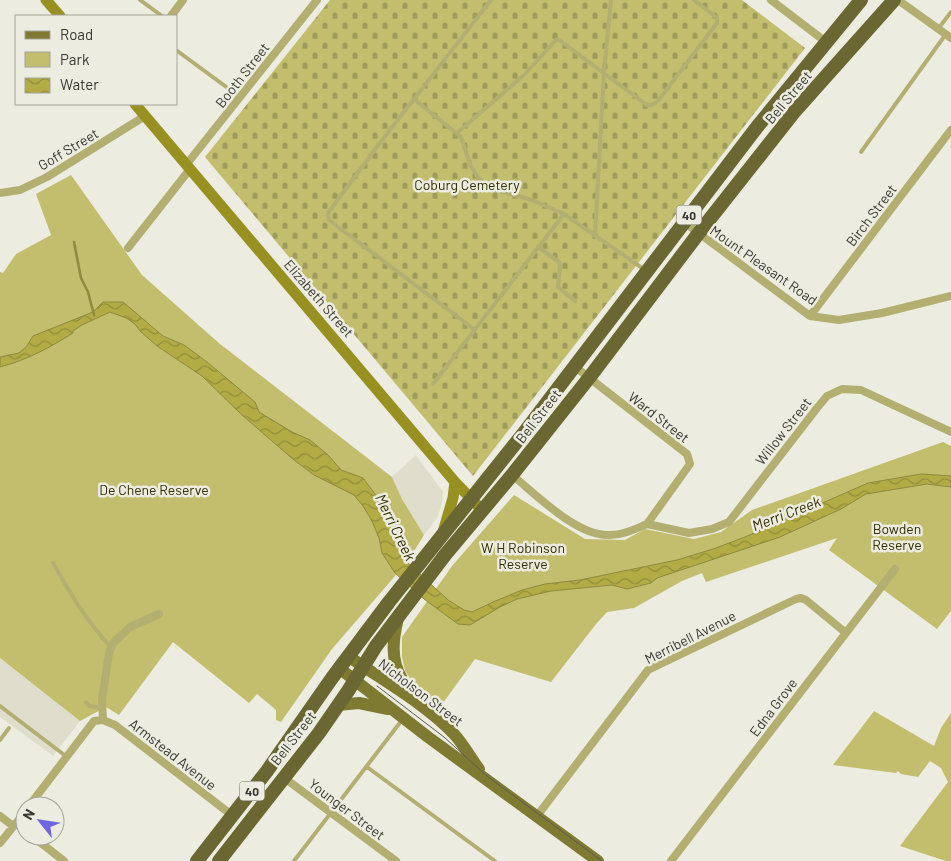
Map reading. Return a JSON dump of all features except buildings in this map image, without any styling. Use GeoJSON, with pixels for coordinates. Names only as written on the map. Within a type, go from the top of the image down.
{"type":"FeatureCollection","features":[{"type":"Feature","properties":{"kind":"highway","name":"Bell Street"},"geometry":{"type":"LineString","coordinates":[[197,861],[233,816],[388,602],[471,499],[768,113],[861,0]]}},
{"type":"Feature","properties":{"kind":"highway","name":"Bell Street"},"geometry":{"type":"LineString","coordinates":[[219,861],[319,732],[400,613],[432,572],[589,378],[698,234],[795,111],[896,0]]}},
{"type":"Feature","properties":{"kind":"highway"},"geometry":{"type":"LineString","coordinates":[[850,13],[874,23]]}},
{"type":"Feature","properties":{"kind":"highway"},"geometry":{"type":"LineString","coordinates":[[302,721],[319,732]]}},
{"type":"Feature","properties":{"kind":"main road"},"geometry":{"type":"LineString","coordinates":[[46,0],[59,15]]}},
{"type":"Feature","properties":{"kind":"main road","name":"Elizabeth Street"},"geometry":{"type":"LineString","coordinates":[[135,105],[455,482],[482,510]]}},
{"type":"Feature","properties":{"kind":"main road"},"geometry":{"type":"LineString","coordinates":[[442,534],[453,498],[455,482]]}},
{"type":"Feature","properties":{"kind":"main road"},"geometry":{"type":"LineString","coordinates":[[400,613],[394,637],[394,659],[400,675],[417,704]]}},
{"type":"Feature","properties":{"kind":"main road","name":"Nicholson Street"},"geometry":{"type":"LineString","coordinates":[[348,656],[417,704],[453,734],[489,780]]}},
{"type":"Feature","properties":{"kind":"main road","name":"Nicholson Street"},"geometry":{"type":"LineString","coordinates":[[339,668],[404,719],[598,861]]}},
{"type":"Feature","properties":{"kind":"main road"},"geometry":{"type":"LineString","coordinates":[[338,705],[359,703],[393,710]]}},
{"type":"Feature","properties":{"kind":"street"},"geometry":{"type":"LineString","coordinates":[[171,15],[183,0]]}},
{"type":"Feature","properties":{"kind":"street","name":"Booth Street"},"geometry":{"type":"LineString","coordinates":[[128,248],[240,97],[317,0]]}},
{"type":"Feature","properties":{"kind":"street"},"geometry":{"type":"LineString","coordinates":[[771,0],[826,42]]}},
{"type":"Feature","properties":{"kind":"street"},"geometry":{"type":"LineString","coordinates":[[896,0],[948,36]]}},
{"type":"Feature","properties":{"kind":"street","name":"Goff Street"},"geometry":{"type":"LineString","coordinates":[[0,193],[20,190],[47,177],[145,116]]}},
{"type":"Feature","properties":{"kind":"street","name":"Birch Street"},"geometry":{"type":"LineString","coordinates":[[810,316],[951,130]]}},
{"type":"Feature","properties":{"kind":"street","name":"Mount Pleasant Road"},"geometry":{"type":"LineString","coordinates":[[684,222],[810,316],[839,320],[882,313],[951,296]]}},
{"type":"Feature","properties":{"kind":"street","name":"Ward Street"},"geometry":{"type":"LineString","coordinates":[[574,366],[687,454],[690,464],[647,524]]}},
{"type":"Feature","properties":{"kind":"street","name":"Willow Street"},"geometry":{"type":"LineString","coordinates":[[647,524],[689,533],[712,529],[729,522],[827,396],[842,389],[861,390],[951,432]]}},
{"type":"Feature","properties":{"kind":"street"},"geometry":{"type":"LineString","coordinates":[[512,475],[562,515],[589,532],[610,536],[628,532],[647,524]]}},
{"type":"Feature","properties":{"kind":"street","name":"Edna Grove"},"geometry":{"type":"LineString","coordinates":[[671,861],[895,569]]}},
{"type":"Feature","properties":{"kind":"street","name":"Merribell Avenue"},"geometry":{"type":"LineString","coordinates":[[537,816],[648,670],[801,598],[846,633]]}},
{"type":"Feature","properties":{"kind":"street"},"geometry":{"type":"LineString","coordinates":[[37,796],[94,721],[104,720],[102,700],[108,653],[118,637],[130,627],[159,614]]}},
{"type":"Feature","properties":{"kind":"street","name":"Armstead Avenue"},"geometry":{"type":"LineString","coordinates":[[104,720],[115,725],[233,816]]}},
{"type":"Feature","properties":{"kind":"street","name":"Younger Street"},"geometry":{"type":"LineString","coordinates":[[283,777],[396,861]]}},
{"type":"Feature","properties":{"kind":"street"},"geometry":{"type":"LineString","coordinates":[[0,816],[15,825],[0,843]]}},
{"type":"Feature","properties":{"kind":"street"},"geometry":{"type":"LineString","coordinates":[[45,846],[64,861]]}},
{"type":"Feature","properties":{"kind":"lane"},"geometry":{"type":"LineString","coordinates":[[140,0],[161,15]]}},
{"type":"Feature","properties":{"kind":"lane"},"geometry":{"type":"LineString","coordinates":[[475,330],[329,220],[328,213],[393,125],[491,0]]}},
{"type":"Feature","properties":{"kind":"lane"},"geometry":{"type":"LineString","coordinates":[[595,235],[604,72],[611,0]]}},
{"type":"Feature","properties":{"kind":"lane"},"geometry":{"type":"LineString","coordinates":[[457,133],[524,75],[556,39],[560,40],[647,105],[653,105],[717,23],[717,18],[694,0]]}},
{"type":"Feature","properties":{"kind":"lane"},"geometry":{"type":"LineString","coordinates":[[938,29],[951,12]]}},
{"type":"Feature","properties":{"kind":"lane"},"geometry":{"type":"LineString","coordinates":[[861,152],[948,36]]}},
{"type":"Feature","properties":{"kind":"lane"},"geometry":{"type":"LineString","coordinates":[[178,51],[240,97]]}},
{"type":"Feature","properties":{"kind":"lane"},"geometry":{"type":"LineString","coordinates":[[414,100],[457,133],[464,141],[470,164],[484,184],[492,189],[532,200],[564,214],[646,271]]}},
{"type":"Feature","properties":{"kind":"lane"},"geometry":{"type":"LineString","coordinates":[[432,384],[564,214]]}},
{"type":"Feature","properties":{"kind":"lane"},"geometry":{"type":"LineString","coordinates":[[538,247],[559,262],[558,287],[575,301]]}},
{"type":"Feature","properties":{"kind":"lane"},"geometry":{"type":"LineString","coordinates":[[53,564],[74,600],[112,647]]}},
{"type":"Feature","properties":{"kind":"lane"},"geometry":{"type":"LineString","coordinates":[[86,702],[89,706],[103,708]]}},
{"type":"Feature","properties":{"kind":"lane"},"geometry":{"type":"LineString","coordinates":[[0,706],[67,757]]}},
{"type":"Feature","properties":{"kind":"lane"},"geometry":{"type":"LineString","coordinates":[[296,860],[404,719]]}},
{"type":"Feature","properties":{"kind":"lane"},"geometry":{"type":"LineString","coordinates":[[0,740],[9,728]]}},
{"type":"Feature","properties":{"kind":"lane"},"geometry":{"type":"LineString","coordinates":[[367,767],[495,861]]}},
{"type":"Feature","properties":{"kind":"shaded area"},"geometry":{"type":"Polygon","coordinates":[[[416,455],[443,492],[438,516],[424,535],[402,499],[392,477],[416,455]]]}},
{"type":"Feature","properties":{"kind":"shaded area"},"geometry":{"type":"Polygon","coordinates":[[[0,658],[80,721],[53,756],[0,717],[0,658]]]}},
{"type":"Feature","properties":{"kind":"green space","name":"Coburg Cemetery"},"geometry":{"type":"Polygon","coordinates":[[[330,0],[742,0],[805,48],[473,476],[205,157],[330,0]]]}},
{"type":"Feature","properties":{"kind":"green space","name":"De Chene Reserve"},"geometry":{"type":"Polygon","coordinates":[[[71,175],[142,275],[220,344],[392,477],[402,499],[424,535],[408,561],[332,649],[281,722],[276,720],[276,710],[257,694],[249,703],[173,642],[119,715],[106,707],[80,721],[0,658],[0,272],[3,273],[16,254],[51,235],[36,194],[71,175]]]}},
{"type":"Feature","properties":{"kind":"green space"},"geometry":{"type":"Polygon","coordinates":[[[943,442],[951,446],[951,611],[937,629],[829,550],[837,538],[706,582],[702,573],[682,581],[634,608],[607,612],[551,682],[475,659],[440,707],[416,687],[405,671],[402,657],[402,637],[452,566],[514,495],[585,539],[625,540],[645,529],[694,539],[721,532],[752,510],[943,442]]]}},
{"type":"Feature","properties":{"kind":"green space"},"geometry":{"type":"Polygon","coordinates":[[[874,711],[934,746],[941,728],[951,713],[951,861],[900,846],[948,782],[941,768],[930,761],[918,777],[901,774],[898,771],[896,773],[833,765],[874,711]]]}},
{"type":"Feature","properties":{"kind":"water"},"geometry":{"type":"Polygon","coordinates":[[[103,302],[123,302],[163,336],[184,345],[207,362],[255,402],[259,412],[292,432],[310,440],[328,455],[341,470],[363,478],[375,494],[406,561],[448,600],[464,610],[472,612],[522,590],[545,584],[580,580],[677,560],[713,549],[868,483],[921,474],[951,476],[951,487],[927,484],[866,494],[841,509],[780,537],[657,578],[651,583],[627,589],[612,585],[551,591],[517,599],[470,625],[458,624],[424,599],[395,573],[382,553],[379,538],[372,521],[354,495],[314,475],[294,460],[242,415],[202,376],[157,346],[135,324],[126,318],[110,312],[82,325],[73,333],[38,353],[0,367],[0,357],[19,353],[26,347],[33,336],[93,312],[103,302]]]}},
{"type":"Feature","properties":{"kind":"waterway"},"geometry":{"type":"LineString","coordinates":[[74,242],[81,278],[88,292],[94,315]]}},
{"type":"Feature","properties":{"kind":"tram line"},"geometry":{"type":"LineString","coordinates":[[377,686],[444,737],[487,776],[602,861]]}},
{"type":"Feature","properties":{"kind":"water label","name":"Merri Creek"},"geometry":{"type":"Point","coordinates":[786,513]}},
{"type":"Feature","properties":{"kind":"water label","name":"Merri Creek"},"geometry":{"type":"Point","coordinates":[396,527]}},
{"type":"Feature","properties":{"kind":"park label","name":"Bowden Reserve"},"geometry":{"type":"Point","coordinates":[897,536]}},
{"type":"Feature","properties":{"kind":"park label","name":"W H Robinson Reserve"},"geometry":{"type":"Point","coordinates":[523,556]}}]}
